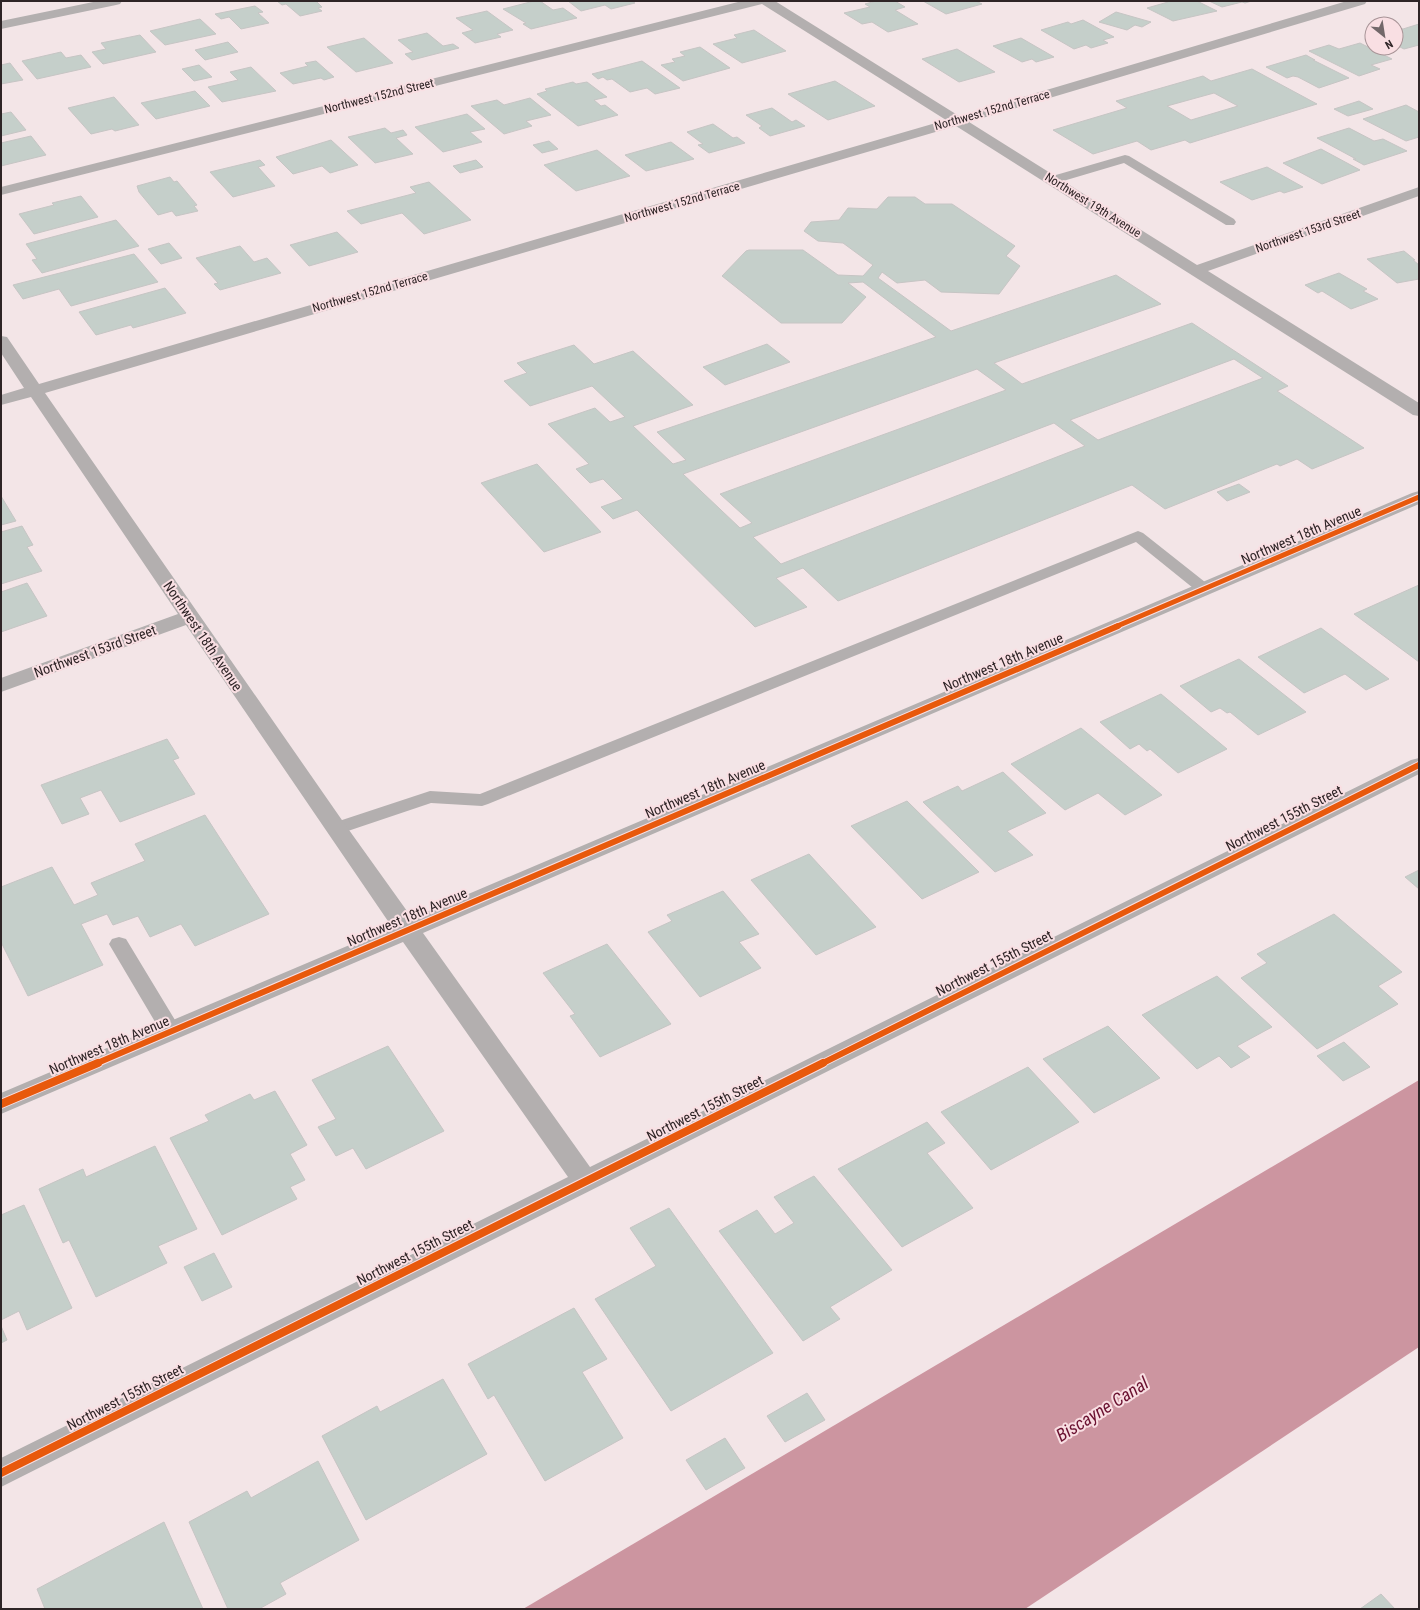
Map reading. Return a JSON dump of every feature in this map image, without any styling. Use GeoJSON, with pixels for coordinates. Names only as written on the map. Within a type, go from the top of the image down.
{"type":"FeatureCollection","features":[{"type":"Feature","properties":{"kind":"street"},"geometry":{"type":"LineString","coordinates":[[1,26],[116,1]]}},
{"type":"Feature","properties":{"kind":"street","name":"Northwest 152nd Street"},"geometry":{"type":"LineString","coordinates":[[1,191],[757,1]]}},
{"type":"Feature","properties":{"kind":"street","name":"Northwest 19th Avenue"},"geometry":{"type":"LineString","coordinates":[[766,1],[959,120],[1419,411]]}},
{"type":"Feature","properties":{"kind":"street","name":"Northwest 152nd Terrace"},"geometry":{"type":"LineString","coordinates":[[1,400],[1362,1]]}},
{"type":"Feature","properties":{"kind":"street","name":"Northwest 153rd Street"},"geometry":{"type":"LineString","coordinates":[[1196,270],[1419,191]]}},
{"type":"Feature","properties":{"kind":"street","name":"Northwest 18th Avenue"},"geometry":{"type":"LineString","coordinates":[[1,341],[189,617],[406,930],[585,1181]]}},
{"type":"Feature","properties":{"kind":"street","name":"Northwest 18th Avenue"},"geometry":{"type":"LineString","coordinates":[[1,1104],[1419,498]]}},
{"type":"Feature","properties":{"kind":"street","name":"Northwest 153rd Street"},"geometry":{"type":"LineString","coordinates":[[1,684],[189,617]]}},
{"type":"Feature","properties":{"kind":"street","name":"Northwest 155th Street"},"geometry":{"type":"LineString","coordinates":[[1,1472],[1419,765]]}},
{"type":"Feature","properties":{"kind":"lane"},"geometry":{"type":"LineString","coordinates":[[1053,180],[1125,159],[1230,222]]}},
{"type":"Feature","properties":{"kind":"lane"},"geometry":{"type":"LineString","coordinates":[[336,829],[430,798],[482,800],[1138,536],[1204,589]]}},
{"type":"Feature","properties":{"kind":"lane"},"geometry":{"type":"LineString","coordinates":[[119,944],[171,1031]]}},
{"type":"Feature","properties":{"kind":"water","name":"Biscayne Canal"},"geometry":{"type":"Polygon","coordinates":[[[1419,1080],[1419,1347],[1025,1609],[523,1609],[1419,1080]]]}},
{"type":"Feature","properties":{"kind":"building"},"geometry":{"type":"Polygon","coordinates":[[[277,1],[316,1],[322,7],[318,8],[322,11],[300,16],[286,4],[282,5],[277,1]]]}},
{"type":"Feature","properties":{"kind":"building"},"geometry":{"type":"Polygon","coordinates":[[[534,1],[540,1],[553,10],[563,8],[577,18],[531,29],[523,24],[526,23],[503,9],[534,1]]]}},
{"type":"Feature","properties":{"kind":"building"},"geometry":{"type":"Polygon","coordinates":[[[568,1],[631,1],[635,3],[611,9],[605,5],[581,11],[568,1]]]}},
{"type":"Feature","properties":{"kind":"building"},"geometry":{"type":"Polygon","coordinates":[[[876,1],[895,1],[905,7],[895,10],[918,24],[888,32],[872,22],[862,24],[844,13],[870,7],[865,4],[876,1]]]}},
{"type":"Feature","properties":{"kind":"building"},"geometry":{"type":"Polygon","coordinates":[[[923,1],[976,1],[982,4],[946,14],[923,1]]]}},
{"type":"Feature","properties":{"kind":"building"},"geometry":{"type":"Polygon","coordinates":[[[1166,1],[1197,1],[1217,11],[1173,21],[1147,8],[1168,2],[1166,1]]]}},
{"type":"Feature","properties":{"kind":"building"},"geometry":{"type":"Polygon","coordinates":[[[1209,1],[1252,1],[1222,7],[1209,1]]]}},
{"type":"Feature","properties":{"kind":"building"},"geometry":{"type":"Polygon","coordinates":[[[255,6],[263,12],[258,13],[269,23],[241,29],[229,17],[221,19],[215,14],[255,6]]]}},
{"type":"Feature","properties":{"kind":"building"},"geometry":{"type":"Polygon","coordinates":[[[487,11],[513,30],[497,34],[501,37],[475,43],[462,33],[473,30],[456,18],[487,11]]]}},
{"type":"Feature","properties":{"kind":"building"},"geometry":{"type":"Polygon","coordinates":[[[1116,12],[1151,22],[1142,27],[1135,25],[1127,30],[1099,22],[1116,12]]]}},
{"type":"Feature","properties":{"kind":"building"},"geometry":{"type":"Polygon","coordinates":[[[200,19],[216,34],[165,45],[150,31],[200,19]]]}},
{"type":"Feature","properties":{"kind":"building"},"geometry":{"type":"Polygon","coordinates":[[[1083,20],[1114,37],[1103,40],[1108,43],[1091,48],[1086,45],[1074,49],[1041,30],[1068,22],[1071,24],[1083,20]]]}},
{"type":"Feature","properties":{"kind":"building"},"geometry":{"type":"Polygon","coordinates":[[[1419,24],[1419,45],[1404,49],[1404,29],[1419,24]]]}},
{"type":"Feature","properties":{"kind":"building"},"geometry":{"type":"Polygon","coordinates":[[[754,30],[786,51],[742,63],[713,44],[737,38],[734,35],[754,30]]]}},
{"type":"Feature","properties":{"kind":"building"},"geometry":{"type":"Polygon","coordinates":[[[427,33],[443,46],[453,44],[459,48],[412,60],[405,54],[413,52],[398,40],[427,33]]]}},
{"type":"Feature","properties":{"kind":"building"},"geometry":{"type":"Polygon","coordinates":[[[140,35],[156,52],[103,64],[92,52],[106,49],[101,43],[140,35]]]}},
{"type":"Feature","properties":{"kind":"building"},"geometry":{"type":"Polygon","coordinates":[[[364,38],[393,63],[356,72],[327,47],[364,38]]]}},
{"type":"Feature","properties":{"kind":"building"},"geometry":{"type":"Polygon","coordinates":[[[1021,38],[1054,57],[1036,62],[1032,59],[1022,62],[993,46],[1021,38]]]}},
{"type":"Feature","properties":{"kind":"building"},"geometry":{"type":"Polygon","coordinates":[[[228,42],[238,52],[205,60],[195,50],[228,42]]]}},
{"type":"Feature","properties":{"kind":"building"},"geometry":{"type":"Polygon","coordinates":[[[1360,43],[1364,45],[1364,56],[1386,56],[1392,59],[1371,65],[1380,69],[1359,76],[1309,51],[1329,45],[1339,49],[1360,43]]]}},
{"type":"Feature","properties":{"kind":"building"},"geometry":{"type":"Polygon","coordinates":[[[700,47],[730,68],[683,81],[661,65],[675,62],[672,59],[685,56],[680,52],[700,47]]]}},
{"type":"Feature","properties":{"kind":"building"},"geometry":{"type":"Polygon","coordinates":[[[957,49],[995,72],[959,82],[922,59],[957,49]]]}},
{"type":"Feature","properties":{"kind":"building"},"geometry":{"type":"Polygon","coordinates":[[[61,52],[66,58],[81,55],[91,67],[37,79],[22,61],[61,52]]]}},
{"type":"Feature","properties":{"kind":"building"},"geometry":{"type":"Polygon","coordinates":[[[1306,55],[1349,78],[1319,88],[1298,77],[1293,76],[1287,78],[1266,67],[1306,55]]]}},
{"type":"Feature","properties":{"kind":"building"},"geometry":{"type":"Polygon","coordinates":[[[316,61],[334,77],[324,80],[321,78],[293,84],[280,73],[308,66],[305,63],[316,61]]]}},
{"type":"Feature","properties":{"kind":"building"},"geometry":{"type":"Polygon","coordinates":[[[642,61],[680,88],[655,94],[647,88],[630,92],[612,79],[607,80],[603,77],[598,79],[592,74],[642,61]]]}},
{"type":"Feature","properties":{"kind":"building"},"geometry":{"type":"Polygon","coordinates":[[[10,63],[23,80],[1,84],[1,65],[10,63]]]}},
{"type":"Feature","properties":{"kind":"building"},"geometry":{"type":"Polygon","coordinates":[[[199,65],[212,77],[194,81],[182,69],[199,65]]]}},
{"type":"Feature","properties":{"kind":"building"},"geometry":{"type":"Polygon","coordinates":[[[251,67],[276,91],[222,102],[208,87],[238,80],[230,72],[251,67]]]}},
{"type":"Feature","properties":{"kind":"building"},"geometry":{"type":"Polygon","coordinates":[[[1252,69],[1317,104],[1190,143],[1185,140],[1151,150],[1137,141],[1093,154],[1053,130],[1127,108],[1116,101],[1203,76],[1211,81],[1252,69]],[[1214,93],[1167,106],[1191,120],[1238,106],[1214,93]]]}},
{"type":"Feature","properties":{"kind":"building"},"geometry":{"type":"Polygon","coordinates":[[[835,81],[875,106],[828,120],[788,94],[835,81]]]}},
{"type":"Feature","properties":{"kind":"building"},"geometry":{"type":"Polygon","coordinates":[[[573,82],[576,84],[587,82],[607,97],[594,100],[601,106],[605,105],[618,115],[578,126],[537,94],[547,91],[545,89],[573,82]]]}},
{"type":"Feature","properties":{"kind":"building"},"geometry":{"type":"Polygon","coordinates":[[[195,91],[210,106],[156,119],[141,103],[195,91]]]}},
{"type":"Feature","properties":{"kind":"building"},"geometry":{"type":"Polygon","coordinates":[[[114,97],[139,125],[115,131],[112,129],[91,134],[68,108],[114,97]]]}},
{"type":"Feature","properties":{"kind":"building"},"geometry":{"type":"Polygon","coordinates":[[[530,98],[551,115],[526,121],[532,126],[504,134],[471,106],[497,100],[504,105],[530,98]]]}},
{"type":"Feature","properties":{"kind":"building"},"geometry":{"type":"Polygon","coordinates":[[[1359,101],[1373,109],[1348,116],[1334,109],[1359,101]]]}},
{"type":"Feature","properties":{"kind":"building"},"geometry":{"type":"Polygon","coordinates":[[[1406,105],[1419,112],[1419,137],[1406,141],[1363,119],[1406,105]]]}},
{"type":"Feature","properties":{"kind":"building"},"geometry":{"type":"Polygon","coordinates":[[[772,108],[792,122],[796,120],[805,126],[770,136],[759,128],[762,126],[746,115],[772,108]]]}},
{"type":"Feature","properties":{"kind":"building"},"geometry":{"type":"Polygon","coordinates":[[[11,112],[26,130],[1,136],[1,114],[11,112]]]}},
{"type":"Feature","properties":{"kind":"building"},"geometry":{"type":"Polygon","coordinates":[[[467,114],[485,129],[470,132],[482,142],[443,152],[415,127],[467,114]]]}},
{"type":"Feature","properties":{"kind":"building"},"geometry":{"type":"Polygon","coordinates":[[[713,124],[733,138],[737,137],[745,143],[709,153],[698,145],[703,144],[687,132],[713,124]]]}},
{"type":"Feature","properties":{"kind":"building"},"geometry":{"type":"Polygon","coordinates":[[[385,128],[391,133],[403,130],[407,135],[396,138],[413,154],[375,163],[348,137],[385,128]]]}},
{"type":"Feature","properties":{"kind":"building"},"geometry":{"type":"Polygon","coordinates":[[[1349,128],[1374,141],[1383,139],[1407,151],[1364,165],[1353,159],[1356,159],[1317,138],[1349,128]]]}},
{"type":"Feature","properties":{"kind":"building"},"geometry":{"type":"Polygon","coordinates":[[[31,136],[46,155],[1,166],[1,143],[31,136]]]}},
{"type":"Feature","properties":{"kind":"building"},"geometry":{"type":"Polygon","coordinates":[[[331,140],[358,165],[330,173],[322,166],[293,174],[276,157],[331,140]]]}},
{"type":"Feature","properties":{"kind":"building"},"geometry":{"type":"Polygon","coordinates":[[[549,141],[558,149],[542,153],[533,145],[549,141]]]}},
{"type":"Feature","properties":{"kind":"building"},"geometry":{"type":"Polygon","coordinates":[[[671,142],[694,159],[646,171],[625,155],[671,142]]]}},
{"type":"Feature","properties":{"kind":"building"},"geometry":{"type":"Polygon","coordinates":[[[1321,149],[1360,170],[1322,184],[1283,163],[1321,149]]]}},
{"type":"Feature","properties":{"kind":"building"},"geometry":{"type":"Polygon","coordinates":[[[597,150],[630,176],[576,191],[544,165],[597,150]]]}},
{"type":"Feature","properties":{"kind":"building"},"geometry":{"type":"Polygon","coordinates":[[[260,160],[265,165],[258,167],[275,186],[233,197],[210,172],[260,160]]]}},
{"type":"Feature","properties":{"kind":"building"},"geometry":{"type":"Polygon","coordinates":[[[476,160],[483,167],[460,173],[453,166],[476,160]]]}},
{"type":"Feature","properties":{"kind":"building"},"geometry":{"type":"Polygon","coordinates":[[[1267,167],[1303,187],[1284,193],[1280,191],[1252,200],[1220,182],[1267,167]]]}},
{"type":"Feature","properties":{"kind":"building"},"geometry":{"type":"Polygon","coordinates":[[[170,177],[174,182],[177,181],[197,205],[194,206],[198,211],[176,216],[172,211],[158,215],[139,192],[137,186],[170,177]]]}},
{"type":"Feature","properties":{"kind":"building"},"geometry":{"type":"Polygon","coordinates":[[[429,182],[471,220],[424,234],[402,213],[361,224],[347,211],[416,193],[410,187],[429,182]]]}},
{"type":"Feature","properties":{"kind":"building"},"geometry":{"type":"Polygon","coordinates":[[[81,196],[98,217],[34,234],[19,214],[54,205],[52,203],[81,196]]]}},
{"type":"Feature","properties":{"kind":"building"},"geometry":{"type":"Polygon","coordinates":[[[888,197],[915,197],[925,204],[952,204],[1015,246],[1006,256],[1020,266],[999,294],[941,292],[925,280],[897,283],[882,272],[878,278],[951,331],[1116,275],[1161,304],[994,363],[1022,384],[1192,323],[1288,386],[1277,391],[1364,448],[1312,469],[1297,459],[1280,466],[1277,464],[1165,509],[1132,485],[838,601],[803,568],[776,578],[807,607],[755,627],[637,510],[613,519],[601,507],[623,499],[603,479],[590,483],[576,469],[589,464],[548,424],[595,408],[610,422],[625,417],[592,386],[530,406],[504,381],[527,373],[517,363],[574,345],[594,364],[633,351],[693,405],[633,426],[673,464],[686,460],[657,432],[936,337],[863,282],[848,283],[866,297],[842,323],[781,323],[722,276],[746,251],[749,250],[803,250],[838,275],[863,276],[873,265],[843,243],[818,241],[804,231],[811,222],[839,220],[848,208],[877,209],[888,197]],[[1234,359],[1070,420],[1098,440],[1263,378],[1234,359]],[[977,369],[683,474],[740,528],[752,523],[720,494],[1006,390],[977,369]],[[1054,423],[753,537],[781,564],[1085,446],[1054,423]]]}},
{"type":"Feature","properties":{"kind":"building"},"geometry":{"type":"Polygon","coordinates":[[[116,220],[139,246],[42,273],[32,260],[37,259],[26,244],[116,220]]]}},
{"type":"Feature","properties":{"kind":"building"},"geometry":{"type":"Polygon","coordinates":[[[337,232],[358,252],[309,266],[290,245],[337,232]]]}},
{"type":"Feature","properties":{"kind":"building"},"geometry":{"type":"Polygon","coordinates":[[[169,243],[182,258],[161,264],[148,249],[169,243]]]}},
{"type":"Feature","properties":{"kind":"building"},"geometry":{"type":"Polygon","coordinates":[[[240,246],[254,262],[267,258],[281,273],[220,290],[214,284],[218,283],[196,258],[240,246]]]}},
{"type":"Feature","properties":{"kind":"building"},"geometry":{"type":"Polygon","coordinates":[[[1404,251],[1419,265],[1419,279],[1397,283],[1367,259],[1404,251]]]}},
{"type":"Feature","properties":{"kind":"building"},"geometry":{"type":"Polygon","coordinates":[[[134,254],[158,282],[71,306],[59,289],[23,299],[13,285],[134,254]]]}},
{"type":"Feature","properties":{"kind":"building"},"geometry":{"type":"Polygon","coordinates":[[[1339,273],[1367,289],[1363,291],[1378,299],[1351,309],[1322,291],[1318,293],[1305,285],[1339,273]]]}},
{"type":"Feature","properties":{"kind":"building"},"geometry":{"type":"Polygon","coordinates":[[[165,288],[186,313],[133,328],[131,325],[96,335],[79,312],[165,288]]]}},
{"type":"Feature","properties":{"kind":"building"},"geometry":{"type":"Polygon","coordinates":[[[767,344],[790,362],[725,385],[703,367],[767,344]]]}},
{"type":"Feature","properties":{"kind":"building"},"geometry":{"type":"Polygon","coordinates":[[[537,464],[601,532],[544,552],[481,483],[537,464]]]}},
{"type":"Feature","properties":{"kind":"building"},"geometry":{"type":"Polygon","coordinates":[[[1239,484],[1250,492],[1227,501],[1217,492],[1239,484]]]}},
{"type":"Feature","properties":{"kind":"building"},"geometry":{"type":"Polygon","coordinates":[[[1,496],[16,521],[1,525],[1,496]]]}},
{"type":"Feature","properties":{"kind":"building"},"geometry":{"type":"Polygon","coordinates":[[[22,526],[33,545],[27,547],[42,571],[1,584],[1,532],[22,526]]]}},
{"type":"Feature","properties":{"kind":"building"},"geometry":{"type":"Polygon","coordinates":[[[27,583],[47,616],[1,632],[1,592],[27,583]]]}},
{"type":"Feature","properties":{"kind":"building"},"geometry":{"type":"Polygon","coordinates":[[[1419,585],[1419,662],[1354,614],[1419,585]]]}},
{"type":"Feature","properties":{"kind":"building"},"geometry":{"type":"Polygon","coordinates":[[[1321,628],[1389,679],[1366,690],[1345,674],[1304,693],[1258,657],[1321,628]]]}},
{"type":"Feature","properties":{"kind":"building"},"geometry":{"type":"Polygon","coordinates":[[[1239,659],[1306,712],[1258,735],[1230,712],[1227,713],[1220,708],[1211,712],[1180,686],[1239,659]]]}},
{"type":"Feature","properties":{"kind":"building"},"geometry":{"type":"Polygon","coordinates":[[[1161,694],[1227,749],[1178,773],[1150,749],[1147,751],[1139,744],[1130,749],[1100,722],[1161,694]]]}},
{"type":"Feature","properties":{"kind":"building"},"geometry":{"type":"Polygon","coordinates":[[[1081,728],[1162,795],[1125,815],[1098,793],[1065,810],[1011,764],[1081,728]]]}},
{"type":"Feature","properties":{"kind":"building"},"geometry":{"type":"Polygon","coordinates":[[[167,739],[179,758],[173,760],[195,794],[120,822],[101,790],[80,798],[89,814],[62,824],[41,785],[167,739]]]}},
{"type":"Feature","properties":{"kind":"building"},"geometry":{"type":"Polygon","coordinates":[[[1003,772],[1046,813],[1007,831],[1033,855],[995,872],[923,802],[958,786],[962,791],[1003,772]]]}},
{"type":"Feature","properties":{"kind":"building"},"geometry":{"type":"Polygon","coordinates":[[[907,801],[979,872],[922,899],[851,826],[907,801]]]}},
{"type":"Feature","properties":{"kind":"building"},"geometry":{"type":"Polygon","coordinates":[[[205,815],[269,914],[195,946],[181,924],[150,937],[138,916],[113,925],[107,914],[81,924],[103,965],[28,996],[1,942],[1,887],[52,867],[74,905],[98,895],[91,883],[145,861],[135,844],[205,815]]]}},
{"type":"Feature","properties":{"kind":"building"},"geometry":{"type":"Polygon","coordinates":[[[809,854],[876,927],[816,955],[751,880],[809,854]]]}},
{"type":"Feature","properties":{"kind":"building"},"geometry":{"type":"Polygon","coordinates":[[[1419,870],[1419,889],[1405,877],[1419,870]]]}},
{"type":"Feature","properties":{"kind":"building"},"geometry":{"type":"Polygon","coordinates":[[[723,891],[759,934],[739,942],[761,968],[700,997],[648,932],[672,921],[667,915],[723,891]]]}},
{"type":"Feature","properties":{"kind":"building"},"geometry":{"type":"Polygon","coordinates":[[[1334,914],[1402,972],[1378,986],[1398,1004],[1317,1049],[1241,978],[1267,963],[1257,954],[1334,914]]]}},
{"type":"Feature","properties":{"kind":"building"},"geometry":{"type":"Polygon","coordinates":[[[607,944],[671,1024],[600,1057],[570,1016],[575,1014],[543,973],[607,944]]]}},
{"type":"Feature","properties":{"kind":"building"},"geometry":{"type":"Polygon","coordinates":[[[1217,976],[1272,1027],[1237,1046],[1250,1057],[1231,1068],[1219,1056],[1197,1069],[1142,1015],[1217,976]]]}},
{"type":"Feature","properties":{"kind":"building"},"geometry":{"type":"Polygon","coordinates":[[[1108,1026],[1160,1078],[1094,1113],[1043,1059],[1108,1026]]]}},
{"type":"Feature","properties":{"kind":"building"},"geometry":{"type":"Polygon","coordinates":[[[1344,1042],[1370,1067],[1343,1081],[1317,1056],[1344,1042]]]}},
{"type":"Feature","properties":{"kind":"building"},"geometry":{"type":"Polygon","coordinates":[[[388,1046],[444,1131],[366,1169],[353,1148],[336,1156],[318,1127],[336,1119],[312,1080],[388,1046]]]}},
{"type":"Feature","properties":{"kind":"building"},"geometry":{"type":"Polygon","coordinates":[[[1028,1067],[1079,1122],[991,1170],[941,1112],[1028,1067]]]}},
{"type":"Feature","properties":{"kind":"building"},"geometry":{"type":"Polygon","coordinates":[[[275,1091],[307,1145],[290,1154],[305,1180],[290,1187],[297,1199],[222,1235],[170,1138],[209,1121],[205,1115],[250,1094],[254,1100],[275,1091]]]}},
{"type":"Feature","properties":{"kind":"building"},"geometry":{"type":"Polygon","coordinates":[[[927,1122],[945,1143],[927,1153],[973,1208],[902,1247],[838,1169],[927,1122]]]}},
{"type":"Feature","properties":{"kind":"building"},"geometry":{"type":"Polygon","coordinates":[[[155,1146],[197,1229],[158,1246],[167,1263],[96,1297],[69,1240],[63,1243],[39,1189],[83,1169],[86,1177],[155,1146]]]}},
{"type":"Feature","properties":{"kind":"building"},"geometry":{"type":"Polygon","coordinates":[[[814,1176],[892,1270],[830,1307],[840,1319],[803,1341],[719,1231],[757,1210],[775,1234],[794,1223],[774,1197],[814,1176]]]}},
{"type":"Feature","properties":{"kind":"building"},"geometry":{"type":"Polygon","coordinates":[[[24,1205],[72,1308],[27,1330],[19,1311],[1,1320],[1,1215],[24,1205]]]}},
{"type":"Feature","properties":{"kind":"building"},"geometry":{"type":"Polygon","coordinates":[[[669,1208],[773,1353],[671,1411],[595,1299],[656,1266],[630,1228],[669,1208]]]}},
{"type":"Feature","properties":{"kind":"building"},"geometry":{"type":"Polygon","coordinates":[[[214,1253],[232,1287],[202,1301],[184,1267],[214,1253]]]}},
{"type":"Feature","properties":{"kind":"building"},"geometry":{"type":"Polygon","coordinates":[[[574,1308],[607,1359],[582,1372],[623,1438],[545,1481],[494,1395],[488,1399],[468,1364],[574,1308]]]}},
{"type":"Feature","properties":{"kind":"building"},"geometry":{"type":"Polygon","coordinates":[[[1,1326],[7,1340],[1,1343],[1,1326]]]}},
{"type":"Feature","properties":{"kind":"building"},"geometry":{"type":"Polygon","coordinates":[[[443,1379],[487,1454],[366,1520],[322,1436],[377,1406],[380,1412],[443,1379]]]}},
{"type":"Feature","properties":{"kind":"building"},"geometry":{"type":"Polygon","coordinates":[[[807,1393],[825,1420],[785,1442],[767,1416],[807,1393]]]}},
{"type":"Feature","properties":{"kind":"building"},"geometry":{"type":"Polygon","coordinates":[[[725,1438],[745,1468],[706,1490],[686,1460],[725,1438]]]}},
{"type":"Feature","properties":{"kind":"building"},"geometry":{"type":"Polygon","coordinates":[[[318,1461],[359,1540],[280,1583],[286,1594],[259,1609],[228,1609],[189,1522],[247,1491],[251,1498],[318,1461]]]}},
{"type":"Feature","properties":{"kind":"building"},"geometry":{"type":"Polygon","coordinates":[[[164,1522],[203,1609],[45,1609],[37,1589],[164,1522]]]}},
{"type":"Feature","properties":{"kind":"building"},"geometry":{"type":"Polygon","coordinates":[[[1381,1594],[1395,1609],[1360,1609],[1381,1594]]]}},
{"type":"Feature","properties":{"kind":"cycle path"},"geometry":{"type":"LineString","coordinates":[[1,1104],[1419,497]]}},
{"type":"Feature","properties":{"kind":"cycle path"},"geometry":{"type":"LineString","coordinates":[[1,1473],[1419,765]]}}]}
